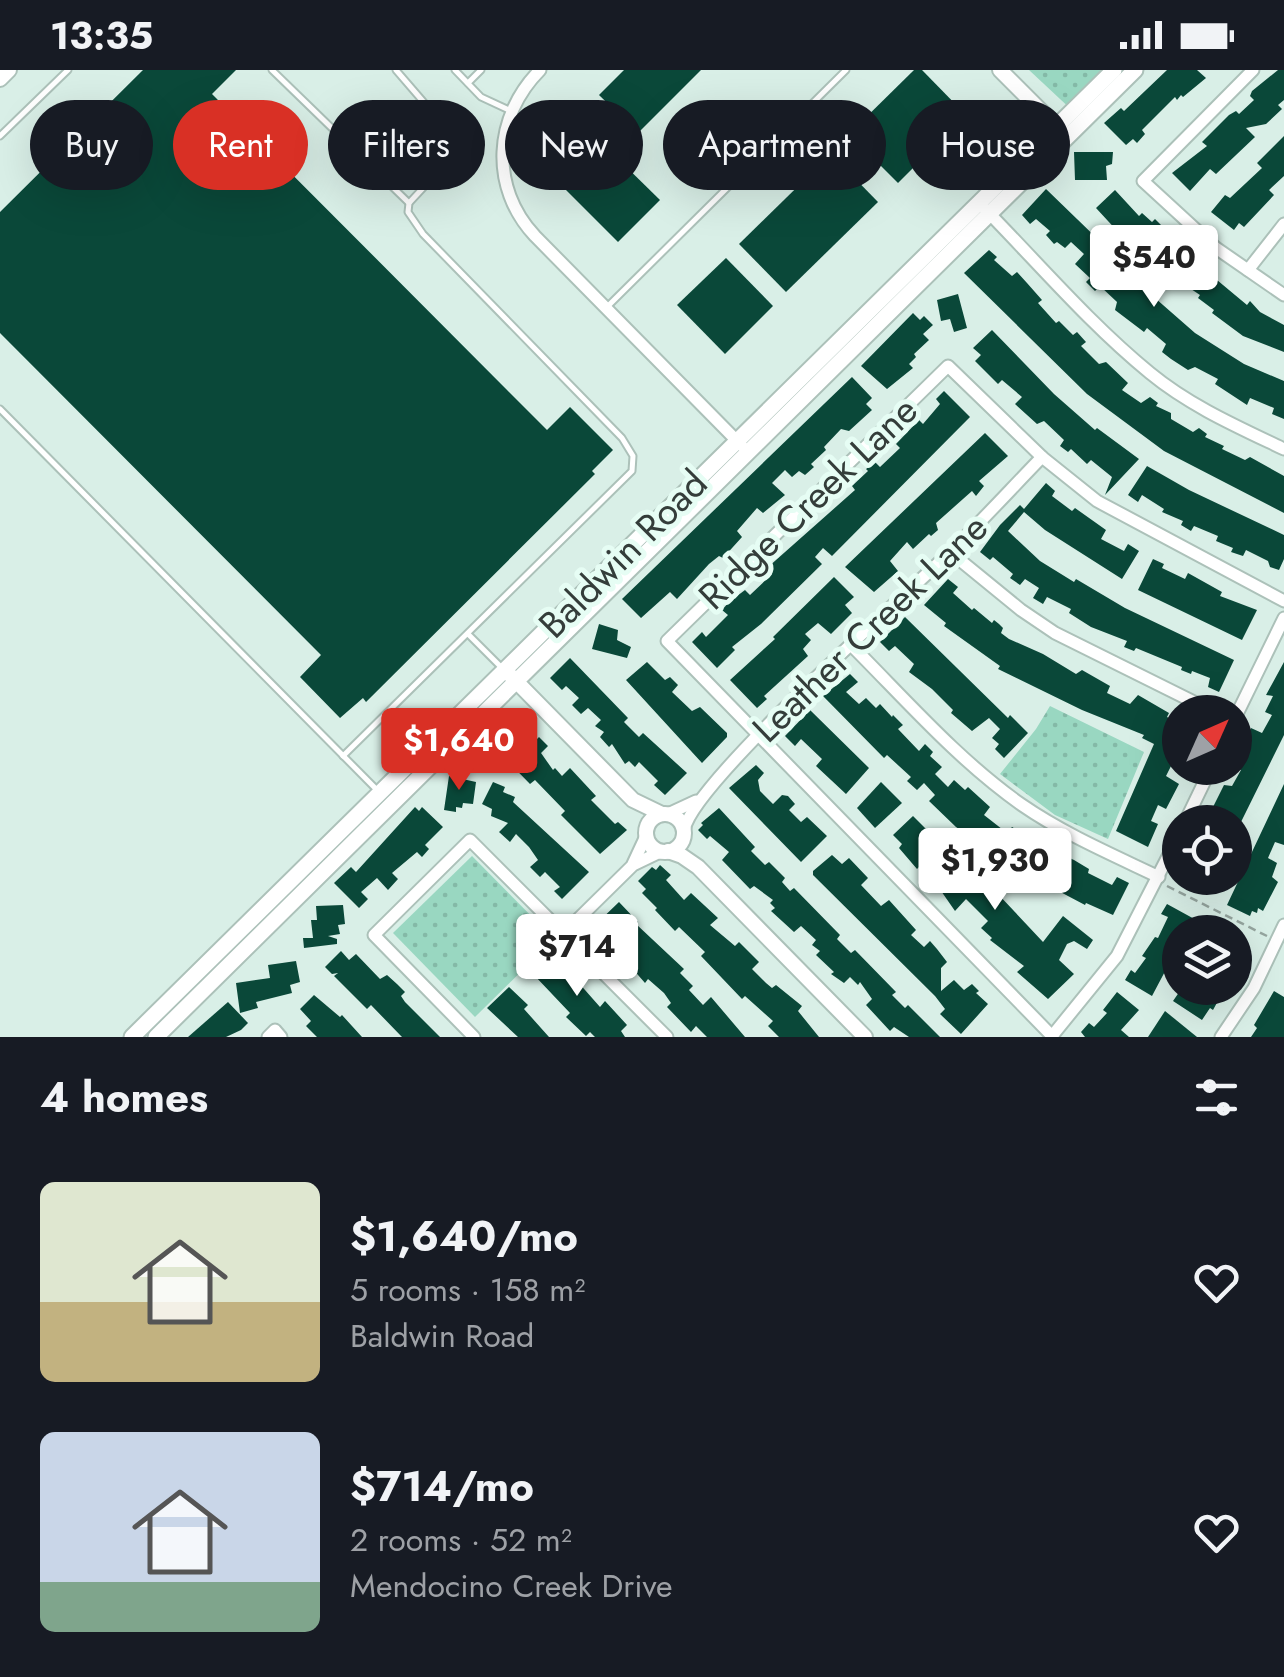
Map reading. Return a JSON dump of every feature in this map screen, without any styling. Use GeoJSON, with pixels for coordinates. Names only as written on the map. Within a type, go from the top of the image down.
{"type":"FeatureCollection","features":[{"type":"Feature","properties":{"kind":"main road","name":"Baldwin Road"},"geometry":{"type":"LineString","coordinates":[[1070,121],[1114,70]]}},
{"type":"Feature","properties":{"kind":"main road","name":"Baldwin Road"},"geometry":{"type":"LineString","coordinates":[[1070,124],[1135,70]]}},
{"type":"Feature","properties":{"kind":"main road","name":"Baldwin Road"},"geometry":{"type":"LineString","coordinates":[[156,1037],[510,676],[1002,190]]}},
{"type":"Feature","properties":{"kind":"main road","name":"Baldwin Road"},"geometry":{"type":"LineString","coordinates":[[132,1037],[380,793],[510,676]]}},
{"type":"Feature","properties":{"kind":"street"},"geometry":{"type":"LineString","coordinates":[[0,79],[9,70]]}},
{"type":"Feature","properties":{"kind":"street"},"geometry":{"type":"LineString","coordinates":[[518,100],[540,70]]}},
{"type":"Feature","properties":{"kind":"street"},"geometry":{"type":"LineString","coordinates":[[1000,70],[1030,100]]}},
{"type":"Feature","properties":{"kind":"street"},"geometry":{"type":"LineString","coordinates":[[1254,70],[1143,181],[1182,220],[1284,294]]}},
{"type":"Feature","properties":{"kind":"street"},"geometry":{"type":"LineString","coordinates":[[505,143],[505,183]]}},
{"type":"Feature","properties":{"kind":"street"},"geometry":{"type":"LineString","coordinates":[[507,190],[526,227],[742,447]]}},
{"type":"Feature","properties":{"kind":"street"},"geometry":{"type":"LineString","coordinates":[[984,208],[1151,374],[1201,408],[1284,448]]}},
{"type":"Feature","properties":{"kind":"street"},"geometry":{"type":"LineString","coordinates":[[1248,270],[1284,224]]}},
{"type":"Feature","properties":{"kind":"street","name":"Ridge Creek Lane"},"geometry":{"type":"LineString","coordinates":[[758,737],[667,641],[948,366],[1042,457]]}},
{"type":"Feature","properties":{"kind":"street"},"geometry":{"type":"LineString","coordinates":[[1042,457],[1097,501],[1284,601]]}},
{"type":"Feature","properties":{"kind":"street","name":"Leather Creek Lane"},"geometry":{"type":"LineString","coordinates":[[665,814],[699,799],[1042,457]]}},
{"type":"Feature","properties":{"kind":"street"},"geometry":{"type":"LineString","coordinates":[[950,552],[1020,610],[1055,633],[1180,695]]}},
{"type":"Feature","properties":{"kind":"street"},"geometry":{"type":"LineString","coordinates":[[1246,695],[1284,618]]}},
{"type":"Feature","properties":{"kind":"street"},"geometry":{"type":"LineString","coordinates":[[852,646],[967,761],[1021,804],[1054,825],[1159,877]]}},
{"type":"Feature","properties":{"kind":"street"},"geometry":{"type":"LineString","coordinates":[[510,676],[633,800],[644,818],[652,846],[682,856],[698,867],[865,1037]]}},
{"type":"Feature","properties":{"kind":"street"},"geometry":{"type":"LineString","coordinates":[[758,737],[1052,1036],[1117,956],[1162,871]]}},
{"type":"Feature","properties":{"kind":"street","name":"Leather Creek Lane"},"geometry":{"type":"LineString","coordinates":[[684,833],[699,799]]}},
{"type":"Feature","properties":{"kind":"street"},"geometry":{"type":"LineString","coordinates":[[633,800],[678,819],[698,867]]}},
{"type":"Feature","properties":{"kind":"street"},"geometry":{"type":"LineString","coordinates":[[632,866],[652,819],[665,814]]}},
{"type":"Feature","properties":{"kind":"street"},"geometry":{"type":"LineString","coordinates":[[565,932],[632,866],[650,854],[679,846],[684,833]]}},
{"type":"Feature","properties":{"kind":"street"},"geometry":{"type":"LineString","coordinates":[[474,1037],[374,935],[470,840],[666,1037]]}},
{"type":"Feature","properties":{"kind":"street"},"geometry":{"type":"LineString","coordinates":[[1221,1037],[1281,940],[1284,925]]}},
{"type":"Feature","properties":{"kind":"lane"},"geometry":{"type":"LineString","coordinates":[[0,136],[68,70]]}},
{"type":"Feature","properties":{"kind":"lane"},"geometry":{"type":"LineString","coordinates":[[272,70],[409,203]]}},
{"type":"Feature","properties":{"kind":"lane"},"geometry":{"type":"LineString","coordinates":[[344,756],[632,470],[633,456],[622,438],[423,234],[408,212],[409,203],[449,160],[452,135],[396,70]]}},
{"type":"Feature","properties":{"kind":"lane"},"geometry":{"type":"LineString","coordinates":[[455,70],[482,97],[505,108]]}},
{"type":"Feature","properties":{"kind":"lane"},"geometry":{"type":"LineString","coordinates":[[468,83],[481,70]]}},
{"type":"Feature","properties":{"kind":"lane"},"geometry":{"type":"LineString","coordinates":[[606,308],[846,70]]}},
{"type":"Feature","properties":{"kind":"lane"},"geometry":{"type":"LineString","coordinates":[[0,410],[380,793]]}},
{"type":"Feature","properties":{"kind":"lane"},"geometry":{"type":"LineString","coordinates":[[468,634],[510,676]]}},
{"type":"Feature","properties":{"kind":"path"},"geometry":{"type":"LineString","coordinates":[[1159,877],[1168,889],[1281,940]]}},
{"type":"Feature","properties":{"kind":"green space"},"geometry":{"type":"Polygon","coordinates":[[[1029,70],[1119,70],[1075,113],[1070,100],[1061,100],[1029,70]]]}},
{"type":"Feature","properties":{"kind":"green space"},"geometry":{"type":"Polygon","coordinates":[[[1050,706],[1144,752],[1108,839],[1055,815],[1000,774],[1050,706]]]}},
{"type":"Feature","properties":{"kind":"green space"},"geometry":{"type":"Polygon","coordinates":[[[472,856],[554,939],[475,1017],[393,933],[472,856]]]}},
{"type":"Feature","properties":{"kind":"building"},"geometry":{"type":"Polygon","coordinates":[[[143,70],[236,70],[212,94],[218,100],[173,100],[173,190],[308,190],[547,430],[570,407],[613,450],[592,471],[595,474],[366,702],[363,698],[340,718],[300,677],[321,655],[0,333],[0,212],[30,182],[30,190],[153,190],[153,100],[113,100],[143,70]]]}},
{"type":"Feature","properties":{"kind":"building"},"geometry":{"type":"Polygon","coordinates":[[[624,70],[701,70],[671,100],[663,100],[663,108],[643,128],[643,100],[604,100],[599,95],[624,70]]]}},
{"type":"Feature","properties":{"kind":"building"},"geometry":{"type":"Polygon","coordinates":[[[914,70],[922,70],[951,100],[906,100],[906,175],[898,183],[886,171],[884,100],[914,70]]]}},
{"type":"Feature","properties":{"kind":"building"},"geometry":{"type":"Polygon","coordinates":[[[1167,70],[1197,70],[1206,78],[1183,97],[1175,97],[1142,130],[1145,134],[1137,143],[1133,139],[1126,145],[1104,123],[1121,108],[1124,111],[1167,70]]]}},
{"type":"Feature","properties":{"kind":"building"},"geometry":{"type":"Polygon","coordinates":[[[1278,70],[1284,70],[1284,100],[1278,105],[1282,109],[1266,124],[1246,128],[1255,137],[1216,174],[1210,169],[1190,191],[1172,173],[1207,146],[1202,142],[1229,115],[1236,111],[1239,114],[1254,100],[1250,96],[1252,91],[1278,70]]]}},
{"type":"Feature","properties":{"kind":"building"},"geometry":{"type":"Polygon","coordinates":[[[1284,136],[1284,176],[1269,190],[1274,195],[1244,227],[1239,223],[1234,230],[1211,212],[1225,195],[1230,198],[1262,168],[1257,163],[1284,136]]]}},
{"type":"Feature","properties":{"kind":"building"},"geometry":{"type":"Polygon","coordinates":[[[1074,152],[1113,152],[1112,164],[1106,166],[1107,180],[1075,180],[1074,152]]]}},
{"type":"Feature","properties":{"kind":"building"},"geometry":{"type":"Polygon","coordinates":[[[643,183],[660,200],[618,242],[566,190],[643,190],[643,183]]]}},
{"type":"Feature","properties":{"kind":"building"},"geometry":{"type":"Polygon","coordinates":[[[794,190],[866,190],[878,202],[786,292],[739,244],[794,190]]]}},
{"type":"Feature","properties":{"kind":"building"},"geometry":{"type":"Polygon","coordinates":[[[1047,190],[1131,277],[1195,333],[1244,364],[1284,381],[1284,419],[1272,414],[1274,408],[1250,398],[1247,405],[1215,384],[1218,379],[1195,367],[1188,370],[1162,352],[1166,344],[1115,310],[1117,302],[1100,286],[1095,291],[1086,282],[1090,278],[1075,264],[1084,254],[1071,242],[1065,248],[1054,244],[1046,235],[1050,231],[1036,219],[1030,224],[1022,215],[1047,190]]]}},
{"type":"Feature","properties":{"kind":"building"},"geometry":{"type":"Polygon","coordinates":[[[1115,190],[1139,216],[1142,213],[1152,222],[1155,219],[1176,240],[1171,246],[1184,258],[1187,255],[1247,305],[1250,301],[1260,312],[1284,325],[1284,352],[1243,336],[1212,313],[1214,310],[1198,298],[1200,295],[1120,234],[1096,208],[1115,190]]]}},
{"type":"Feature","properties":{"kind":"building"},"geometry":{"type":"Polygon","coordinates":[[[989,250],[1012,276],[1017,272],[1056,323],[1059,321],[1073,335],[1077,332],[1086,342],[1081,346],[1099,364],[1106,362],[1128,383],[1122,390],[1141,403],[1150,397],[1158,403],[1156,406],[1171,413],[1171,419],[1193,432],[1199,428],[1207,434],[1205,437],[1224,446],[1222,449],[1245,460],[1250,457],[1284,476],[1284,513],[1164,451],[1087,394],[964,273],[989,250]]]}},
{"type":"Feature","properties":{"kind":"building"},"geometry":{"type":"Polygon","coordinates":[[[726,258],[773,306],[725,354],[677,305],[726,258]]]}},
{"type":"Feature","properties":{"kind":"building"},"geometry":{"type":"Polygon","coordinates":[[[958,294],[967,328],[954,332],[950,319],[941,321],[937,300],[958,294]]]}},
{"type":"Feature","properties":{"kind":"building"},"geometry":{"type":"Polygon","coordinates":[[[913,313],[920,320],[924,316],[933,325],[923,334],[929,340],[914,354],[916,357],[909,364],[913,368],[887,389],[861,366],[913,313]]]}},
{"type":"Feature","properties":{"kind":"building"},"geometry":{"type":"Polygon","coordinates":[[[992,330],[1095,430],[1139,459],[1105,495],[1112,477],[1091,460],[1087,464],[1071,449],[1068,452],[1060,446],[1064,440],[1044,421],[1037,424],[1015,404],[1022,397],[1002,380],[998,384],[975,361],[981,355],[973,348],[992,330]]]}},
{"type":"Feature","properties":{"kind":"building"},"geometry":{"type":"Polygon","coordinates":[[[852,377],[872,398],[866,404],[872,410],[849,431],[841,429],[805,475],[799,471],[792,477],[785,470],[772,483],[785,495],[763,513],[757,508],[737,531],[742,537],[723,558],[719,556],[709,564],[677,599],[670,592],[641,618],[622,599],[852,377]]]}},
{"type":"Feature","properties":{"kind":"building"},"geometry":{"type":"Polygon","coordinates":[[[944,391],[970,417],[832,556],[823,548],[815,557],[822,564],[732,647],[735,650],[717,668],[692,642],[702,632],[706,637],[728,615],[722,610],[729,602],[745,590],[750,595],[772,574],[767,568],[855,490],[852,486],[866,469],[875,462],[880,467],[900,448],[896,444],[919,420],[923,424],[940,404],[936,399],[944,391]]]}},
{"type":"Feature","properties":{"kind":"building"},"geometry":{"type":"Polygon","coordinates":[[[985,433],[1008,456],[979,481],[984,486],[976,496],[972,491],[936,523],[938,530],[931,536],[913,549],[907,542],[890,561],[898,571],[874,592],[845,567],[985,433]]]}},
{"type":"Feature","properties":{"kind":"building"},"geometry":{"type":"Polygon","coordinates":[[[1147,466],[1284,535],[1284,559],[1279,570],[1246,550],[1243,556],[1231,552],[1233,548],[1216,541],[1218,536],[1194,526],[1191,531],[1181,525],[1183,521],[1162,512],[1164,509],[1142,495],[1138,502],[1128,495],[1147,466]]]}},
{"type":"Feature","properties":{"kind":"building"},"geometry":{"type":"Polygon","coordinates":[[[1046,483],[1055,491],[1052,496],[1106,530],[1101,539],[1124,551],[1128,544],[1139,551],[1122,579],[1045,530],[1024,512],[1008,531],[1040,561],[1074,582],[1076,579],[1125,608],[1234,660],[1219,692],[1208,687],[1210,678],[1181,670],[1182,667],[1136,648],[1134,651],[1124,647],[1127,641],[1091,627],[1069,613],[1071,609],[1047,597],[1043,604],[1033,598],[1039,588],[1025,579],[1020,585],[993,557],[990,560],[980,552],[1000,525],[1020,505],[1024,509],[1046,483]]]}},
{"type":"Feature","properties":{"kind":"building"},"geometry":{"type":"Polygon","coordinates":[[[1153,559],[1164,564],[1162,568],[1185,579],[1188,573],[1222,592],[1220,596],[1257,610],[1242,640],[1138,590],[1153,559]]]}},
{"type":"Feature","properties":{"kind":"building"},"geometry":{"type":"Polygon","coordinates":[[[834,577],[854,597],[845,605],[852,613],[831,634],[818,623],[805,634],[811,640],[803,649],[808,656],[764,696],[767,699],[757,708],[730,680],[834,577]]]}},
{"type":"Feature","properties":{"kind":"building"},"geometry":{"type":"Polygon","coordinates":[[[948,579],[958,587],[953,593],[972,610],[999,624],[1003,628],[1001,633],[1009,639],[1076,674],[1082,670],[1110,686],[1107,693],[1130,704],[1138,695],[1162,709],[1162,785],[1178,785],[1168,805],[1158,805],[1151,821],[1158,824],[1148,847],[1116,831],[1154,744],[1142,738],[1144,735],[998,669],[1000,666],[944,626],[946,623],[924,605],[948,579]]]}},
{"type":"Feature","properties":{"kind":"building"},"geometry":{"type":"Polygon","coordinates":[[[905,617],[1028,733],[1004,758],[995,749],[999,744],[992,738],[1000,729],[989,718],[972,731],[932,689],[909,672],[914,664],[895,646],[889,651],[880,642],[905,617]]]}},
{"type":"Feature","properties":{"kind":"building"},"geometry":{"type":"Polygon","coordinates":[[[599,624],[618,630],[617,640],[631,647],[627,658],[592,649],[599,624]]]}},
{"type":"Feature","properties":{"kind":"building"},"geometry":{"type":"Polygon","coordinates":[[[570,658],[628,718],[624,722],[639,737],[643,733],[687,773],[665,795],[654,785],[658,781],[639,762],[635,767],[629,761],[625,764],[612,744],[609,747],[600,737],[604,732],[595,726],[601,720],[588,708],[581,714],[572,705],[579,698],[566,686],[562,690],[550,678],[570,658]]]}},
{"type":"Feature","properties":{"kind":"building"},"geometry":{"type":"Polygon","coordinates":[[[647,662],[665,680],[670,677],[678,685],[672,692],[692,711],[700,707],[727,733],[702,763],[626,680],[647,662]]]}},
{"type":"Feature","properties":{"kind":"building"},"geometry":{"type":"Polygon","coordinates":[[[1284,662],[1284,735],[1249,805],[1214,805],[1224,785],[1252,785],[1252,728],[1262,733],[1272,715],[1265,712],[1273,696],[1266,695],[1284,662]]]}},
{"type":"Feature","properties":{"kind":"building"},"geometry":{"type":"Polygon","coordinates":[[[850,674],[858,682],[846,692],[859,704],[866,698],[876,708],[880,704],[893,715],[903,725],[898,729],[919,751],[925,744],[933,752],[930,756],[942,767],[935,774],[948,787],[954,780],[965,790],[968,787],[990,807],[984,815],[1007,833],[1012,827],[1034,847],[1062,861],[1065,856],[1074,860],[1089,869],[1088,873],[1112,885],[1117,877],[1129,883],[1113,915],[1006,869],[1009,863],[956,827],[929,801],[935,795],[924,783],[917,790],[907,781],[911,777],[887,755],[884,758],[823,696],[850,674]]]}},
{"type":"Feature","properties":{"kind":"building"},"geometry":{"type":"Polygon","coordinates":[[[810,710],[869,768],[846,794],[816,766],[822,759],[801,739],[795,746],[785,736],[810,710]]]}},
{"type":"Feature","properties":{"kind":"building"},"geometry":{"type":"Polygon","coordinates":[[[515,714],[523,720],[517,725],[532,744],[539,737],[548,746],[541,753],[553,770],[562,776],[570,768],[596,796],[591,800],[615,824],[618,822],[627,830],[600,854],[561,815],[565,811],[535,780],[530,784],[488,741],[515,714]]]}},
{"type":"Feature","properties":{"kind":"building"},"geometry":{"type":"Polygon","coordinates":[[[756,765],[764,773],[758,780],[760,791],[773,804],[782,795],[788,796],[795,804],[789,810],[801,822],[807,817],[827,836],[801,862],[729,788],[756,765]]]}},
{"type":"Feature","properties":{"kind":"building"},"geometry":{"type":"Polygon","coordinates":[[[449,776],[476,782],[473,804],[463,803],[462,808],[456,807],[456,812],[444,810],[449,776]]]}},
{"type":"Feature","properties":{"kind":"building"},"geometry":{"type":"Polygon","coordinates":[[[493,782],[505,787],[503,792],[515,797],[513,802],[589,872],[562,899],[554,891],[560,887],[545,872],[540,877],[530,867],[538,860],[529,847],[516,834],[510,842],[499,832],[508,823],[491,816],[492,809],[482,804],[493,782]]]}},
{"type":"Feature","properties":{"kind":"building"},"geometry":{"type":"Polygon","coordinates":[[[881,782],[902,803],[875,828],[857,808],[881,782]]]}},
{"type":"Feature","properties":{"kind":"building"},"geometry":{"type":"Polygon","coordinates":[[[1284,784],[1284,845],[1275,842],[1268,858],[1277,863],[1272,877],[1278,882],[1263,911],[1258,908],[1257,913],[1252,911],[1248,915],[1227,905],[1232,895],[1252,895],[1252,852],[1284,784]]]}},
{"type":"Feature","properties":{"kind":"building"},"geometry":{"type":"Polygon","coordinates":[[[415,807],[419,811],[422,807],[443,827],[425,845],[429,849],[422,857],[417,852],[392,873],[398,879],[388,890],[377,878],[361,892],[368,899],[359,908],[334,883],[351,867],[356,872],[415,807]]]}},
{"type":"Feature","properties":{"kind":"building"},"geometry":{"type":"Polygon","coordinates":[[[719,808],[755,847],[751,851],[765,865],[769,862],[785,878],[782,882],[790,891],[794,888],[840,935],[837,939],[851,953],[855,950],[896,992],[892,995],[905,1008],[908,1005],[940,1037],[909,1037],[894,1027],[890,1031],[866,1005],[872,999],[860,982],[858,985],[850,977],[844,983],[831,974],[834,972],[816,955],[820,951],[812,945],[816,940],[801,926],[794,932],[771,911],[775,908],[770,903],[773,900],[754,886],[750,889],[722,860],[729,852],[698,830],[719,808]]]}},
{"type":"Feature","properties":{"kind":"building"},"geometry":{"type":"Polygon","coordinates":[[[913,816],[955,854],[993,897],[997,893],[1043,942],[1063,916],[1093,940],[1087,949],[1074,941],[1067,944],[1059,960],[1074,974],[1048,999],[1017,972],[1024,966],[990,940],[981,928],[988,921],[966,899],[955,911],[939,888],[946,882],[925,861],[917,869],[899,848],[902,844],[893,835],[913,816]]]}},
{"type":"Feature","properties":{"kind":"building"},"geometry":{"type":"Polygon","coordinates":[[[832,855],[842,864],[849,858],[868,878],[861,885],[881,906],[889,900],[916,930],[911,935],[924,947],[930,941],[937,949],[947,962],[941,968],[941,991],[954,980],[964,990],[972,984],[979,991],[976,993],[988,1004],[961,1034],[940,1014],[945,1009],[935,996],[813,875],[832,855]]]}},
{"type":"Feature","properties":{"kind":"building"},"geometry":{"type":"Polygon","coordinates":[[[660,865],[671,875],[666,880],[684,900],[691,893],[718,918],[710,925],[735,946],[739,942],[759,962],[752,969],[766,983],[772,988],[776,985],[802,1006],[798,1011],[819,1037],[779,1037],[768,1026],[773,1021],[745,996],[742,999],[701,956],[705,952],[679,927],[675,931],[655,910],[638,881],[652,867],[656,870],[660,865]]]}},
{"type":"Feature","properties":{"kind":"building"},"geometry":{"type":"Polygon","coordinates":[[[619,902],[636,924],[684,969],[680,973],[703,1005],[711,997],[745,1037],[707,1037],[696,1026],[691,1032],[667,1007],[671,1003],[664,993],[648,979],[645,983],[625,960],[634,953],[621,939],[618,942],[607,930],[599,937],[591,929],[619,902]]]}},
{"type":"Feature","properties":{"kind":"building"},"geometry":{"type":"Polygon","coordinates":[[[1167,904],[1187,915],[1163,915],[1167,904]]]}},
{"type":"Feature","properties":{"kind":"building"},"geometry":{"type":"Polygon","coordinates":[[[343,905],[345,924],[338,925],[340,934],[328,936],[337,939],[337,944],[304,948],[303,938],[313,938],[311,920],[317,920],[316,906],[343,905]]]}},
{"type":"Feature","properties":{"kind":"building"},"geometry":{"type":"Polygon","coordinates":[[[1162,930],[1162,977],[1152,996],[1125,980],[1131,970],[1135,973],[1146,958],[1142,956],[1162,930]]]}},
{"type":"Feature","properties":{"kind":"building"},"geometry":{"type":"Polygon","coordinates":[[[551,947],[600,1007],[605,1001],[627,1025],[621,1031],[625,1037],[595,1037],[590,1032],[586,1036],[566,1017],[570,1013],[534,975],[537,972],[531,966],[551,947]]]}},
{"type":"Feature","properties":{"kind":"building"},"geometry":{"type":"Polygon","coordinates":[[[341,951],[349,960],[356,954],[380,979],[387,975],[405,992],[401,996],[405,1002],[440,1037],[402,1037],[371,1005],[367,1009],[334,976],[338,973],[332,974],[325,967],[341,951]]]}},
{"type":"Feature","properties":{"kind":"building"},"geometry":{"type":"Polygon","coordinates":[[[296,961],[300,982],[290,985],[292,993],[256,1002],[258,1008],[240,1013],[236,983],[270,978],[268,965],[296,961]]]}},
{"type":"Feature","properties":{"kind":"building"},"geometry":{"type":"Polygon","coordinates":[[[509,987],[528,1005],[524,1009],[549,1037],[518,1037],[487,1008],[509,987]]]}},
{"type":"Feature","properties":{"kind":"building"},"geometry":{"type":"Polygon","coordinates":[[[1274,991],[1284,997],[1284,1037],[1251,1037],[1257,1028],[1254,1025],[1274,991]]]}},
{"type":"Feature","properties":{"kind":"building"},"geometry":{"type":"Polygon","coordinates":[[[1117,992],[1139,1010],[1121,1030],[1129,1037],[1085,1037],[1081,1032],[1089,1023],[1094,1027],[1107,1013],[1103,1010],[1117,992]]]}},
{"type":"Feature","properties":{"kind":"building"},"geometry":{"type":"Polygon","coordinates":[[[314,995],[342,1015],[362,1037],[317,1037],[306,1026],[311,1021],[300,1009],[314,995]]]}},
{"type":"Feature","properties":{"kind":"building"},"geometry":{"type":"Polygon","coordinates":[[[228,1002],[248,1023],[241,1030],[226,1037],[188,1037],[228,1002]]]}},
{"type":"Feature","properties":{"kind":"building"},"geometry":{"type":"Polygon","coordinates":[[[1179,1005],[1216,1005],[1202,1020],[1179,1005]]]}},
{"type":"Feature","properties":{"kind":"building"},"geometry":{"type":"Polygon","coordinates":[[[1165,1011],[1197,1037],[1148,1037],[1165,1011]]]}}]}
